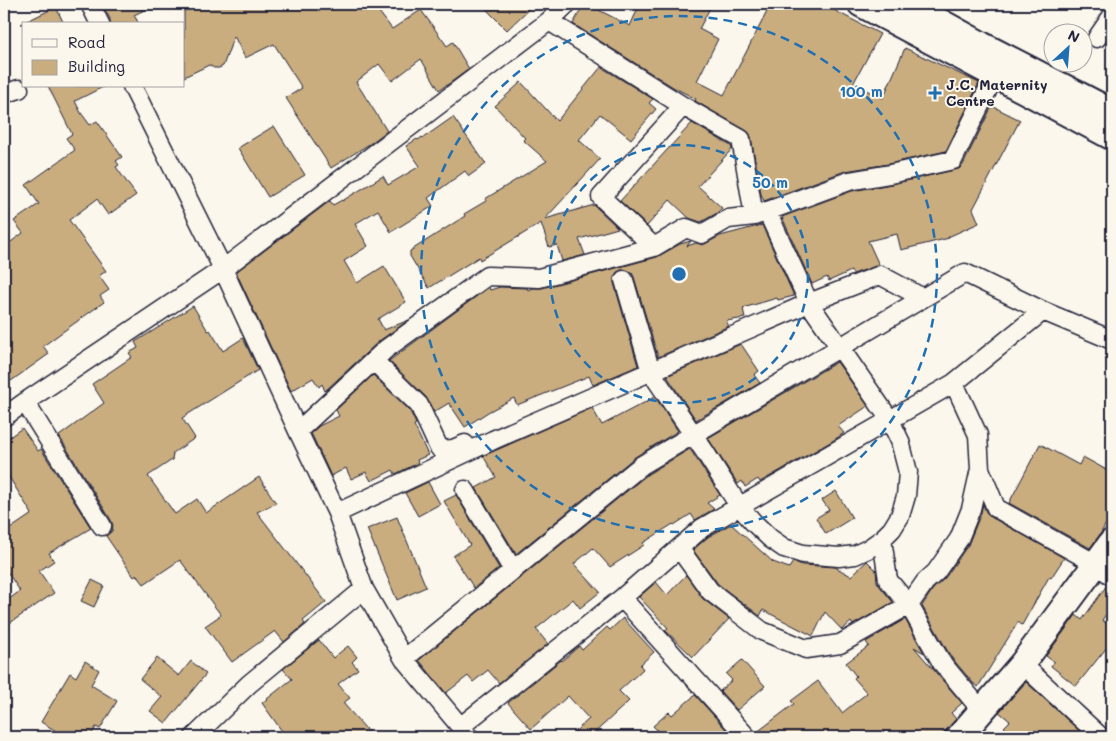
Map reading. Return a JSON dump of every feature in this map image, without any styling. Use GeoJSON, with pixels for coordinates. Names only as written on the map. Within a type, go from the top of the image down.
{"type":"FeatureCollection","features":[{"type":"Feature","properties":{"kind":"main road"},"geometry":{"type":"LineString","coordinates":[[861,4],[1112,137]]}},
{"type":"Feature","properties":{"kind":"main road"},"geometry":{"type":"LineString","coordinates":[[908,4],[982,45],[1112,112]]}},
{"type":"Feature","properties":{"kind":"main road"},"geometry":{"type":"LineString","coordinates":[[959,737],[1104,570],[1112,542]]}},
{"type":"Feature","properties":{"kind":"street"},"geometry":{"type":"LineString","coordinates":[[90,4],[99,22]]}},
{"type":"Feature","properties":{"kind":"street"},"geometry":{"type":"LineString","coordinates":[[4,417],[223,269],[549,21],[567,4]]}},
{"type":"Feature","properties":{"kind":"street"},"geometry":{"type":"LineString","coordinates":[[1096,38],[1112,16]]}},
{"type":"Feature","properties":{"kind":"street"},"geometry":{"type":"LineString","coordinates":[[549,21],[683,106],[741,139],[761,213],[809,303],[890,420],[900,441],[908,472],[906,496],[900,516],[892,529],[868,549],[855,555],[839,557],[803,554],[784,548],[771,539],[740,506],[650,372],[624,280]]}},
{"type":"Feature","properties":{"kind":"street"},"geometry":{"type":"LineString","coordinates":[[298,432],[386,349],[487,276],[540,278],[654,247],[686,228],[702,234],[728,220],[761,213],[849,181],[953,160],[995,75]]}},
{"type":"Feature","properties":{"kind":"street"},"geometry":{"type":"LineString","coordinates":[[133,88],[223,269],[337,513],[364,589],[404,659],[465,732],[702,528],[954,382],[1043,311]]}},
{"type":"Feature","properties":{"kind":"street"},"geometry":{"type":"LineString","coordinates":[[654,247],[600,197],[683,106]]}},
{"type":"Feature","properties":{"kind":"street"},"geometry":{"type":"LineString","coordinates":[[404,659],[642,464],[965,273],[1043,311],[1112,340]]}},
{"type":"Feature","properties":{"kind":"street"},"geometry":{"type":"LineString","coordinates":[[337,513],[492,440],[809,303],[880,275],[922,298]]}},
{"type":"Feature","properties":{"kind":"street"},"geometry":{"type":"LineString","coordinates":[[374,361],[419,405],[441,450],[453,449],[589,390]]}},
{"type":"Feature","properties":{"kind":"street"},"geometry":{"type":"LineString","coordinates":[[679,548],[710,591],[762,631],[806,649],[840,644],[909,605],[925,582],[936,572],[959,539],[971,509],[980,469],[978,435],[954,382]]}},
{"type":"Feature","properties":{"kind":"street"},"geometry":{"type":"LineString","coordinates":[[24,402],[102,526]]}},
{"type":"Feature","properties":{"kind":"street"},"geometry":{"type":"LineString","coordinates":[[980,469],[996,508],[1104,570]]}},
{"type":"Feature","properties":{"kind":"street"},"geometry":{"type":"LineString","coordinates":[[464,490],[513,570]]}},
{"type":"Feature","properties":{"kind":"street"},"geometry":{"type":"LineString","coordinates":[[882,539],[888,580],[909,605],[942,663],[982,711]]}},
{"type":"Feature","properties":{"kind":"street"},"geometry":{"type":"LineString","coordinates":[[194,737],[249,684],[364,589]]}},
{"type":"Feature","properties":{"kind":"street"},"geometry":{"type":"LineString","coordinates":[[622,598],[747,737]]}},
{"type":"Feature","properties":{"kind":"street"},"geometry":{"type":"LineString","coordinates":[[1022,664],[1101,737]]}},
{"type":"Feature","properties":{"kind":"building"},"geometry":{"type":"Polygon","coordinates":[[[102,4],[157,4],[134,15],[138,22],[110,22],[102,4]]]}},
{"type":"Feature","properties":{"kind":"building"},"geometry":{"type":"Polygon","coordinates":[[[184,4],[373,4],[392,29],[421,10],[447,46],[453,42],[469,69],[439,90],[421,59],[392,81],[379,64],[356,82],[387,131],[331,168],[286,98],[302,88],[274,44],[245,58],[234,36],[223,66],[214,68],[209,65],[185,77],[184,4]]]}},
{"type":"Feature","properties":{"kind":"building"},"geometry":{"type":"Polygon","coordinates":[[[481,4],[534,4],[507,30],[481,4]]]}},
{"type":"Feature","properties":{"kind":"building"},"geometry":{"type":"Polygon","coordinates":[[[584,4],[630,26],[640,4],[712,4],[699,29],[718,39],[697,81],[724,95],[771,4],[822,4],[880,34],[853,84],[883,98],[905,48],[979,83],[946,151],[845,171],[764,201],[749,133],[573,24],[584,4]]]}},
{"type":"Feature","properties":{"kind":"building"},"geometry":{"type":"Polygon","coordinates":[[[56,7],[63,22],[25,22],[56,7]]]}},
{"type":"Feature","properties":{"kind":"building"},"geometry":{"type":"Polygon","coordinates":[[[601,67],[653,99],[649,103],[656,109],[631,139],[600,114],[579,140],[600,159],[545,219],[594,205],[618,228],[579,239],[585,255],[562,261],[557,245],[549,247],[541,223],[480,260],[479,257],[429,288],[410,256],[410,251],[465,216],[464,214],[486,201],[485,199],[547,161],[523,140],[525,138],[495,106],[521,82],[557,121],[601,67]]]}},
{"type":"Feature","properties":{"kind":"building"},"geometry":{"type":"Polygon","coordinates":[[[49,88],[101,88],[75,101],[90,125],[97,121],[122,157],[116,161],[119,165],[116,167],[136,195],[108,215],[97,199],[69,220],[106,271],[99,276],[109,290],[100,296],[104,302],[43,346],[49,354],[11,381],[4,371],[4,247],[23,233],[14,221],[39,204],[26,185],[75,150],[66,138],[72,134],[49,88]]]}},
{"type":"Feature","properties":{"kind":"building"},"geometry":{"type":"Polygon","coordinates":[[[992,106],[1020,120],[973,209],[979,223],[949,238],[901,250],[897,234],[868,241],[879,265],[853,274],[851,271],[829,281],[827,277],[812,284],[782,217],[852,191],[959,169],[963,165],[992,106]]]}},
{"type":"Feature","properties":{"kind":"building"},"geometry":{"type":"Polygon","coordinates":[[[453,117],[486,164],[469,176],[465,171],[428,198],[433,206],[391,232],[378,210],[355,224],[368,246],[344,261],[357,283],[384,266],[406,302],[378,319],[384,330],[409,320],[379,341],[325,391],[322,384],[319,387],[313,378],[291,391],[236,272],[330,201],[333,205],[342,201],[383,176],[388,185],[420,166],[406,146],[417,139],[423,138],[453,117]]]}},
{"type":"Feature","properties":{"kind":"building"},"geometry":{"type":"Polygon","coordinates":[[[692,123],[731,146],[732,149],[698,186],[722,208],[701,222],[689,218],[670,200],[647,226],[620,201],[692,123]]]}},
{"type":"Feature","properties":{"kind":"building"},"geometry":{"type":"Polygon","coordinates":[[[274,126],[305,175],[268,197],[238,148],[274,126]]]}},
{"type":"Feature","properties":{"kind":"building"},"geometry":{"type":"Polygon","coordinates":[[[762,225],[794,296],[778,300],[777,298],[743,308],[745,318],[726,321],[729,326],[658,357],[634,277],[627,270],[621,270],[614,277],[614,283],[638,366],[593,385],[589,376],[517,405],[514,398],[465,427],[449,403],[434,412],[426,397],[389,361],[489,287],[490,290],[500,287],[527,288],[528,290],[542,288],[657,257],[680,244],[691,241],[687,246],[696,243],[703,245],[720,236],[762,225]]]}},
{"type":"Feature","properties":{"kind":"building"},"geometry":{"type":"Polygon","coordinates":[[[193,306],[223,351],[243,338],[258,370],[182,418],[195,438],[173,453],[172,460],[148,476],[175,514],[197,499],[206,513],[259,477],[276,503],[257,512],[326,602],[303,621],[305,624],[284,642],[275,631],[232,662],[205,626],[221,615],[180,560],[144,584],[137,575],[134,577],[106,536],[112,531],[113,525],[111,520],[59,436],[104,403],[92,384],[132,357],[129,353],[138,348],[135,342],[193,306]]]}},
{"type":"Feature","properties":{"kind":"building"},"geometry":{"type":"Polygon","coordinates":[[[741,344],[759,371],[754,375],[760,383],[696,420],[667,376],[741,344]]]}},
{"type":"Feature","properties":{"kind":"building"},"geometry":{"type":"Polygon","coordinates":[[[837,362],[868,406],[838,426],[844,433],[834,440],[760,482],[758,479],[745,487],[742,481],[738,484],[708,438],[837,362]]]}},
{"type":"Feature","properties":{"kind":"building"},"geometry":{"type":"Polygon","coordinates":[[[373,375],[410,411],[416,424],[414,425],[428,455],[417,460],[418,463],[395,474],[393,470],[371,481],[366,472],[351,479],[346,468],[331,476],[311,433],[319,426],[339,416],[336,410],[373,375]]]}},
{"type":"Feature","properties":{"kind":"building"},"geometry":{"type":"Polygon","coordinates":[[[655,397],[678,431],[635,457],[516,554],[476,488],[496,477],[483,456],[592,408],[602,425],[655,397]]]}},
{"type":"Feature","properties":{"kind":"building"},"geometry":{"type":"Polygon","coordinates":[[[22,428],[38,451],[41,449],[91,528],[49,553],[54,561],[39,571],[54,593],[4,627],[4,603],[20,591],[4,567],[4,533],[32,514],[4,469],[4,441],[22,428]]]}},
{"type":"Feature","properties":{"kind":"building"},"geometry":{"type":"Polygon","coordinates":[[[1040,444],[1079,465],[1083,457],[1112,473],[1112,512],[1101,533],[1090,548],[1009,503],[1040,444]]]}},
{"type":"Feature","properties":{"kind":"building"},"geometry":{"type":"Polygon","coordinates":[[[690,449],[720,495],[707,503],[714,509],[695,520],[691,514],[673,524],[610,567],[593,548],[574,564],[600,592],[580,608],[573,599],[536,629],[548,644],[499,683],[488,670],[473,682],[468,676],[446,693],[419,660],[648,474],[690,449]]]}},
{"type":"Feature","properties":{"kind":"building"},"geometry":{"type":"Polygon","coordinates":[[[428,482],[440,504],[418,516],[405,493],[428,482]]]}},
{"type":"Feature","properties":{"kind":"building"},"geometry":{"type":"Polygon","coordinates":[[[836,491],[852,518],[826,534],[816,518],[829,510],[822,500],[836,491]]]}},
{"type":"Feature","properties":{"kind":"building"},"geometry":{"type":"Polygon","coordinates":[[[456,495],[499,568],[474,588],[453,556],[470,545],[444,501],[456,495]]]}},
{"type":"Feature","properties":{"kind":"building"},"geometry":{"type":"Polygon","coordinates":[[[983,504],[986,512],[991,517],[1064,558],[1051,578],[1049,577],[1022,625],[1018,622],[978,687],[951,657],[922,606],[933,589],[945,578],[968,545],[983,504]]]}},
{"type":"Feature","properties":{"kind":"building"},"geometry":{"type":"Polygon","coordinates":[[[397,517],[426,587],[397,600],[367,529],[397,517]]]}},
{"type":"Feature","properties":{"kind":"building"},"geometry":{"type":"Polygon","coordinates":[[[731,524],[773,562],[789,568],[793,562],[802,565],[835,567],[851,576],[867,561],[876,570],[877,582],[893,602],[853,625],[851,622],[842,630],[825,612],[813,636],[763,610],[760,616],[718,584],[693,550],[708,537],[731,524]]]}},
{"type":"Feature","properties":{"kind":"building"},"geometry":{"type":"Polygon","coordinates":[[[686,575],[703,599],[729,619],[693,657],[665,630],[668,628],[639,597],[656,582],[667,595],[686,575]]]}},
{"type":"Feature","properties":{"kind":"building"},"geometry":{"type":"Polygon","coordinates":[[[92,580],[104,586],[94,607],[81,601],[92,580]]]}},
{"type":"Feature","properties":{"kind":"building"},"geometry":{"type":"Polygon","coordinates":[[[1107,585],[1112,586],[1112,606],[1102,620],[1112,627],[1112,641],[1076,686],[1051,666],[1054,662],[1046,656],[1076,615],[1082,620],[1107,585]]]}},
{"type":"Feature","properties":{"kind":"building"},"geometry":{"type":"Polygon","coordinates":[[[623,618],[654,652],[640,665],[643,669],[619,691],[629,701],[590,737],[569,737],[589,719],[568,696],[531,729],[508,703],[579,646],[582,650],[607,627],[610,630],[623,618]]]}},
{"type":"Feature","properties":{"kind":"building"},"geometry":{"type":"Polygon","coordinates":[[[905,619],[924,653],[914,647],[962,703],[951,713],[956,719],[938,737],[757,737],[756,733],[794,704],[791,701],[818,681],[842,713],[867,693],[854,678],[856,676],[846,663],[869,646],[866,642],[905,619]]]}},
{"type":"Feature","properties":{"kind":"building"},"geometry":{"type":"Polygon","coordinates":[[[319,640],[333,658],[348,646],[357,657],[352,662],[358,669],[338,684],[350,698],[343,703],[373,737],[294,737],[288,731],[284,734],[262,703],[292,679],[283,669],[319,640]]]}},
{"type":"Feature","properties":{"kind":"building"},"geometry":{"type":"Polygon","coordinates":[[[157,658],[179,676],[191,661],[206,674],[166,723],[150,711],[162,697],[140,679],[157,658]]]}},
{"type":"Feature","properties":{"kind":"building"},"geometry":{"type":"Polygon","coordinates":[[[742,660],[765,686],[737,710],[720,691],[732,680],[726,674],[742,660]]]}},
{"type":"Feature","properties":{"kind":"building"},"geometry":{"type":"Polygon","coordinates":[[[85,661],[99,670],[91,685],[117,701],[100,729],[96,727],[90,737],[66,737],[41,722],[70,673],[76,677],[85,661]]]}},
{"type":"Feature","properties":{"kind":"building"},"geometry":{"type":"Polygon","coordinates":[[[1026,682],[1086,737],[1016,737],[1004,727],[1010,721],[999,712],[1026,682]]]}},
{"type":"Feature","properties":{"kind":"building"},"geometry":{"type":"Polygon","coordinates":[[[695,695],[733,737],[664,737],[653,726],[669,712],[672,715],[695,695]]]}},
{"type":"Feature","properties":{"kind":"place","name":"J.C. Maternity Centre"},"geometry":{"type":"Point","coordinates":[935,93]}}]}
